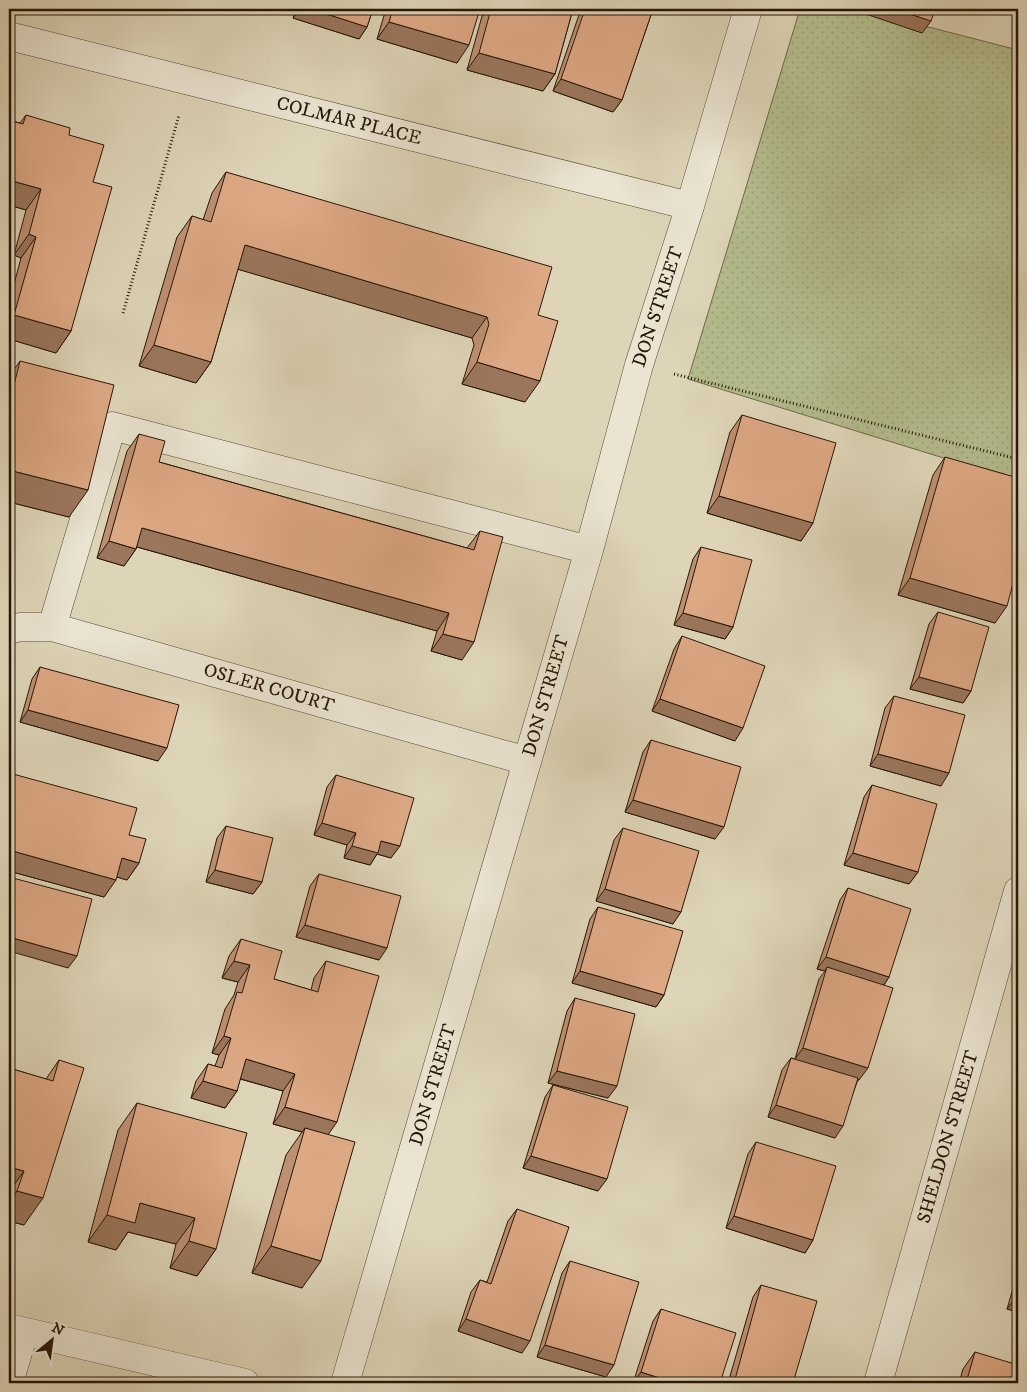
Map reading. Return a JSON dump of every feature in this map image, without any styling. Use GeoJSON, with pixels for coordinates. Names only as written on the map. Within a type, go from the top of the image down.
{"type":"FeatureCollection","features":[{"type":"Feature","properties":{"kind":"street","name":"DON STREET"},"geometry":{"type":"LineString","coordinates":[[345,1383],[589,550],[639,365],[690,206],[748,9]]}},
{"type":"Feature","properties":{"kind":"street","name":"COLMAR PLACE"},"geometry":{"type":"LineString","coordinates":[[9,36],[690,206]]}},
{"type":"Feature","properties":{"kind":"street"},"geometry":{"type":"LineString","coordinates":[[52,627],[112,426],[589,550]]}},
{"type":"Feature","properties":{"kind":"street","name":"OSLER COURT"},"geometry":{"type":"LineString","coordinates":[[9,630],[20,627],[52,627],[527,761]]}},
{"type":"Feature","properties":{"kind":"street","name":"SHELDON STREET"},"geometry":{"type":"LineString","coordinates":[[878,1383],[1018,890]]}},
{"type":"Feature","properties":{"kind":"street"},"geometry":{"type":"LineString","coordinates":[[9,1383],[17,1330],[245,1383]]}},
{"type":"Feature","properties":{"kind":"path"},"geometry":{"type":"LineString","coordinates":[[123,313],[188,81]]}},
{"type":"Feature","properties":{"kind":"path"},"geometry":{"type":"LineString","coordinates":[[639,365],[1018,459]]}},
{"type":"Feature","properties":{"kind":"green space"},"geometry":{"type":"Polygon","coordinates":[[[800,9],[859,9],[1018,50],[1018,481],[688,379],[800,9]]]}},
{"type":"Feature","properties":{"kind":"building"},"geometry":{"type":"Polygon","coordinates":[[[311,9],[373,9],[367,27],[311,9]]]}},
{"type":"Feature","properties":{"kind":"building"},"geometry":{"type":"Polygon","coordinates":[[[393,9],[480,9],[469,45],[389,22],[393,9]]]}},
{"type":"Feature","properties":{"kind":"building"},"geometry":{"type":"Polygon","coordinates":[[[491,9],[573,9],[555,74],[479,53],[491,9]]]}},
{"type":"Feature","properties":{"kind":"building"},"geometry":{"type":"Polygon","coordinates":[[[585,9],[653,9],[622,100],[561,79],[585,9]]]}},
{"type":"Feature","properties":{"kind":"building"},"geometry":{"type":"Polygon","coordinates":[[[895,9],[935,9],[931,21],[895,9]]]}},
{"type":"Feature","properties":{"kind":"building"},"geometry":{"type":"Polygon","coordinates":[[[26,115],[70,128],[69,135],[104,145],[93,182],[112,187],[71,331],[14,315],[36,237],[29,234],[41,189],[9,180],[9,131],[12,121],[23,124],[26,115]]]}},
{"type":"Feature","properties":{"kind":"building"},"geometry":{"type":"Polygon","coordinates":[[[226,172],[552,267],[538,315],[558,321],[540,381],[477,362],[489,324],[487,317],[245,245],[211,362],[154,345],[192,216],[211,222],[226,172]]]}},
{"type":"Feature","properties":{"kind":"building"},"geometry":{"type":"Polygon","coordinates":[[[20,361],[114,385],[88,490],[9,470],[9,405],[20,361]]]}},
{"type":"Feature","properties":{"kind":"building"},"geometry":{"type":"Polygon","coordinates":[[[742,415],[836,443],[813,523],[719,496],[742,415]]]}},
{"type":"Feature","properties":{"kind":"building"},"geometry":{"type":"Polygon","coordinates":[[[139,434],[165,441],[159,462],[474,550],[480,531],[503,537],[474,642],[443,634],[449,613],[142,528],[136,549],[109,541],[139,434]]]}},
{"type":"Feature","properties":{"kind":"building"},"geometry":{"type":"Polygon","coordinates":[[[945,457],[1018,478],[1018,565],[1007,606],[910,578],[945,457]]]}},
{"type":"Feature","properties":{"kind":"building"},"geometry":{"type":"Polygon","coordinates":[[[701,547],[752,560],[733,627],[683,613],[701,547]]]}},
{"type":"Feature","properties":{"kind":"building"},"geometry":{"type":"Polygon","coordinates":[[[938,612],[989,627],[971,691],[919,677],[938,612]]]}},
{"type":"Feature","properties":{"kind":"building"},"geometry":{"type":"Polygon","coordinates":[[[682,636],[765,666],[743,728],[660,699],[682,636]]]}},
{"type":"Feature","properties":{"kind":"building"},"geometry":{"type":"Polygon","coordinates":[[[40,667],[179,705],[167,748],[28,710],[40,667]]]}},
{"type":"Feature","properties":{"kind":"building"},"geometry":{"type":"Polygon","coordinates":[[[894,696],[965,715],[949,773],[878,754],[894,696]]]}},
{"type":"Feature","properties":{"kind":"building"},"geometry":{"type":"Polygon","coordinates":[[[651,740],[741,767],[724,827],[633,800],[651,740]]]}},
{"type":"Feature","properties":{"kind":"building"},"geometry":{"type":"Polygon","coordinates":[[[13,774],[137,808],[129,835],[146,839],[139,863],[122,858],[116,880],[9,850],[9,790],[13,774]]]}},
{"type":"Feature","properties":{"kind":"building"},"geometry":{"type":"Polygon","coordinates":[[[336,775],[414,798],[400,846],[381,841],[378,853],[352,846],[356,833],[322,823],[336,775]]]}},
{"type":"Feature","properties":{"kind":"building"},"geometry":{"type":"Polygon","coordinates":[[[872,785],[937,804],[918,872],[853,853],[872,785]]]}},
{"type":"Feature","properties":{"kind":"building"},"geometry":{"type":"Polygon","coordinates":[[[226,826],[273,838],[262,882],[215,870],[226,826]]]}},
{"type":"Feature","properties":{"kind":"building"},"geometry":{"type":"Polygon","coordinates":[[[623,828],[699,851],[681,912],[605,889],[623,828]]]}},
{"type":"Feature","properties":{"kind":"building"},"geometry":{"type":"Polygon","coordinates":[[[319,874],[401,896],[387,948],[305,925],[319,874]]]}},
{"type":"Feature","properties":{"kind":"building"},"geometry":{"type":"Polygon","coordinates":[[[9,877],[92,899],[77,956],[9,937],[9,877]]]}},
{"type":"Feature","properties":{"kind":"building"},"geometry":{"type":"Polygon","coordinates":[[[848,888],[911,909],[889,977],[826,957],[848,888]]]}},
{"type":"Feature","properties":{"kind":"building"},"geometry":{"type":"Polygon","coordinates":[[[598,907],[683,931],[664,995],[580,971],[598,907]]]}},
{"type":"Feature","properties":{"kind":"building"},"geometry":{"type":"Polygon","coordinates":[[[241,939],[282,951],[274,979],[318,992],[326,961],[379,976],[337,1122],[285,1107],[295,1074],[246,1059],[237,1091],[203,1081],[208,1064],[222,1068],[231,1038],[224,1036],[237,992],[242,993],[250,965],[234,961],[241,939]]]}},
{"type":"Feature","properties":{"kind":"building"},"geometry":{"type":"Polygon","coordinates":[[[827,967],[893,988],[868,1068],[803,1048],[827,967]]]}},
{"type":"Feature","properties":{"kind":"building"},"geometry":{"type":"Polygon","coordinates":[[[575,998],[635,1014],[617,1086],[557,1071],[575,998]]]}},
{"type":"Feature","properties":{"kind":"building"},"geometry":{"type":"Polygon","coordinates":[[[791,1058],[858,1078],[843,1126],[776,1105],[791,1058]]]}},
{"type":"Feature","properties":{"kind":"building"},"geometry":{"type":"Polygon","coordinates":[[[59,1060],[84,1068],[43,1198],[17,1191],[24,1171],[9,1167],[9,1068],[53,1081],[59,1060]]]}},
{"type":"Feature","properties":{"kind":"building"},"geometry":{"type":"Polygon","coordinates":[[[553,1085],[628,1107],[607,1179],[531,1156],[553,1085]]]}},
{"type":"Feature","properties":{"kind":"building"},"geometry":{"type":"Polygon","coordinates":[[[137,1103],[247,1133],[216,1249],[189,1241],[195,1218],[140,1203],[135,1223],[107,1215],[137,1103]]]}},
{"type":"Feature","properties":{"kind":"building"},"geometry":{"type":"Polygon","coordinates":[[[305,1128],[355,1142],[321,1261],[271,1246],[305,1128]]]}},
{"type":"Feature","properties":{"kind":"building"},"geometry":{"type":"Polygon","coordinates":[[[756,1142],[836,1166],[813,1240],[734,1216],[756,1142]]]}},
{"type":"Feature","properties":{"kind":"building"},"geometry":{"type":"Polygon","coordinates":[[[517,1209],[569,1227],[530,1341],[466,1319],[480,1280],[491,1284],[517,1209]]]}},
{"type":"Feature","properties":{"kind":"building"},"geometry":{"type":"Polygon","coordinates":[[[570,1261],[639,1282],[614,1365],[545,1345],[570,1261]]]}},
{"type":"Feature","properties":{"kind":"building"},"geometry":{"type":"Polygon","coordinates":[[[761,1285],[817,1301],[793,1383],[734,1383],[761,1285]]]}},
{"type":"Feature","properties":{"kind":"building"},"geometry":{"type":"Polygon","coordinates":[[[661,1309],[736,1333],[720,1383],[675,1383],[641,1372],[661,1309]]]}},
{"type":"Feature","properties":{"kind":"building"},"geometry":{"type":"Polygon","coordinates":[[[975,1352],[1018,1365],[1018,1383],[966,1383],[975,1352]]]}}]}
